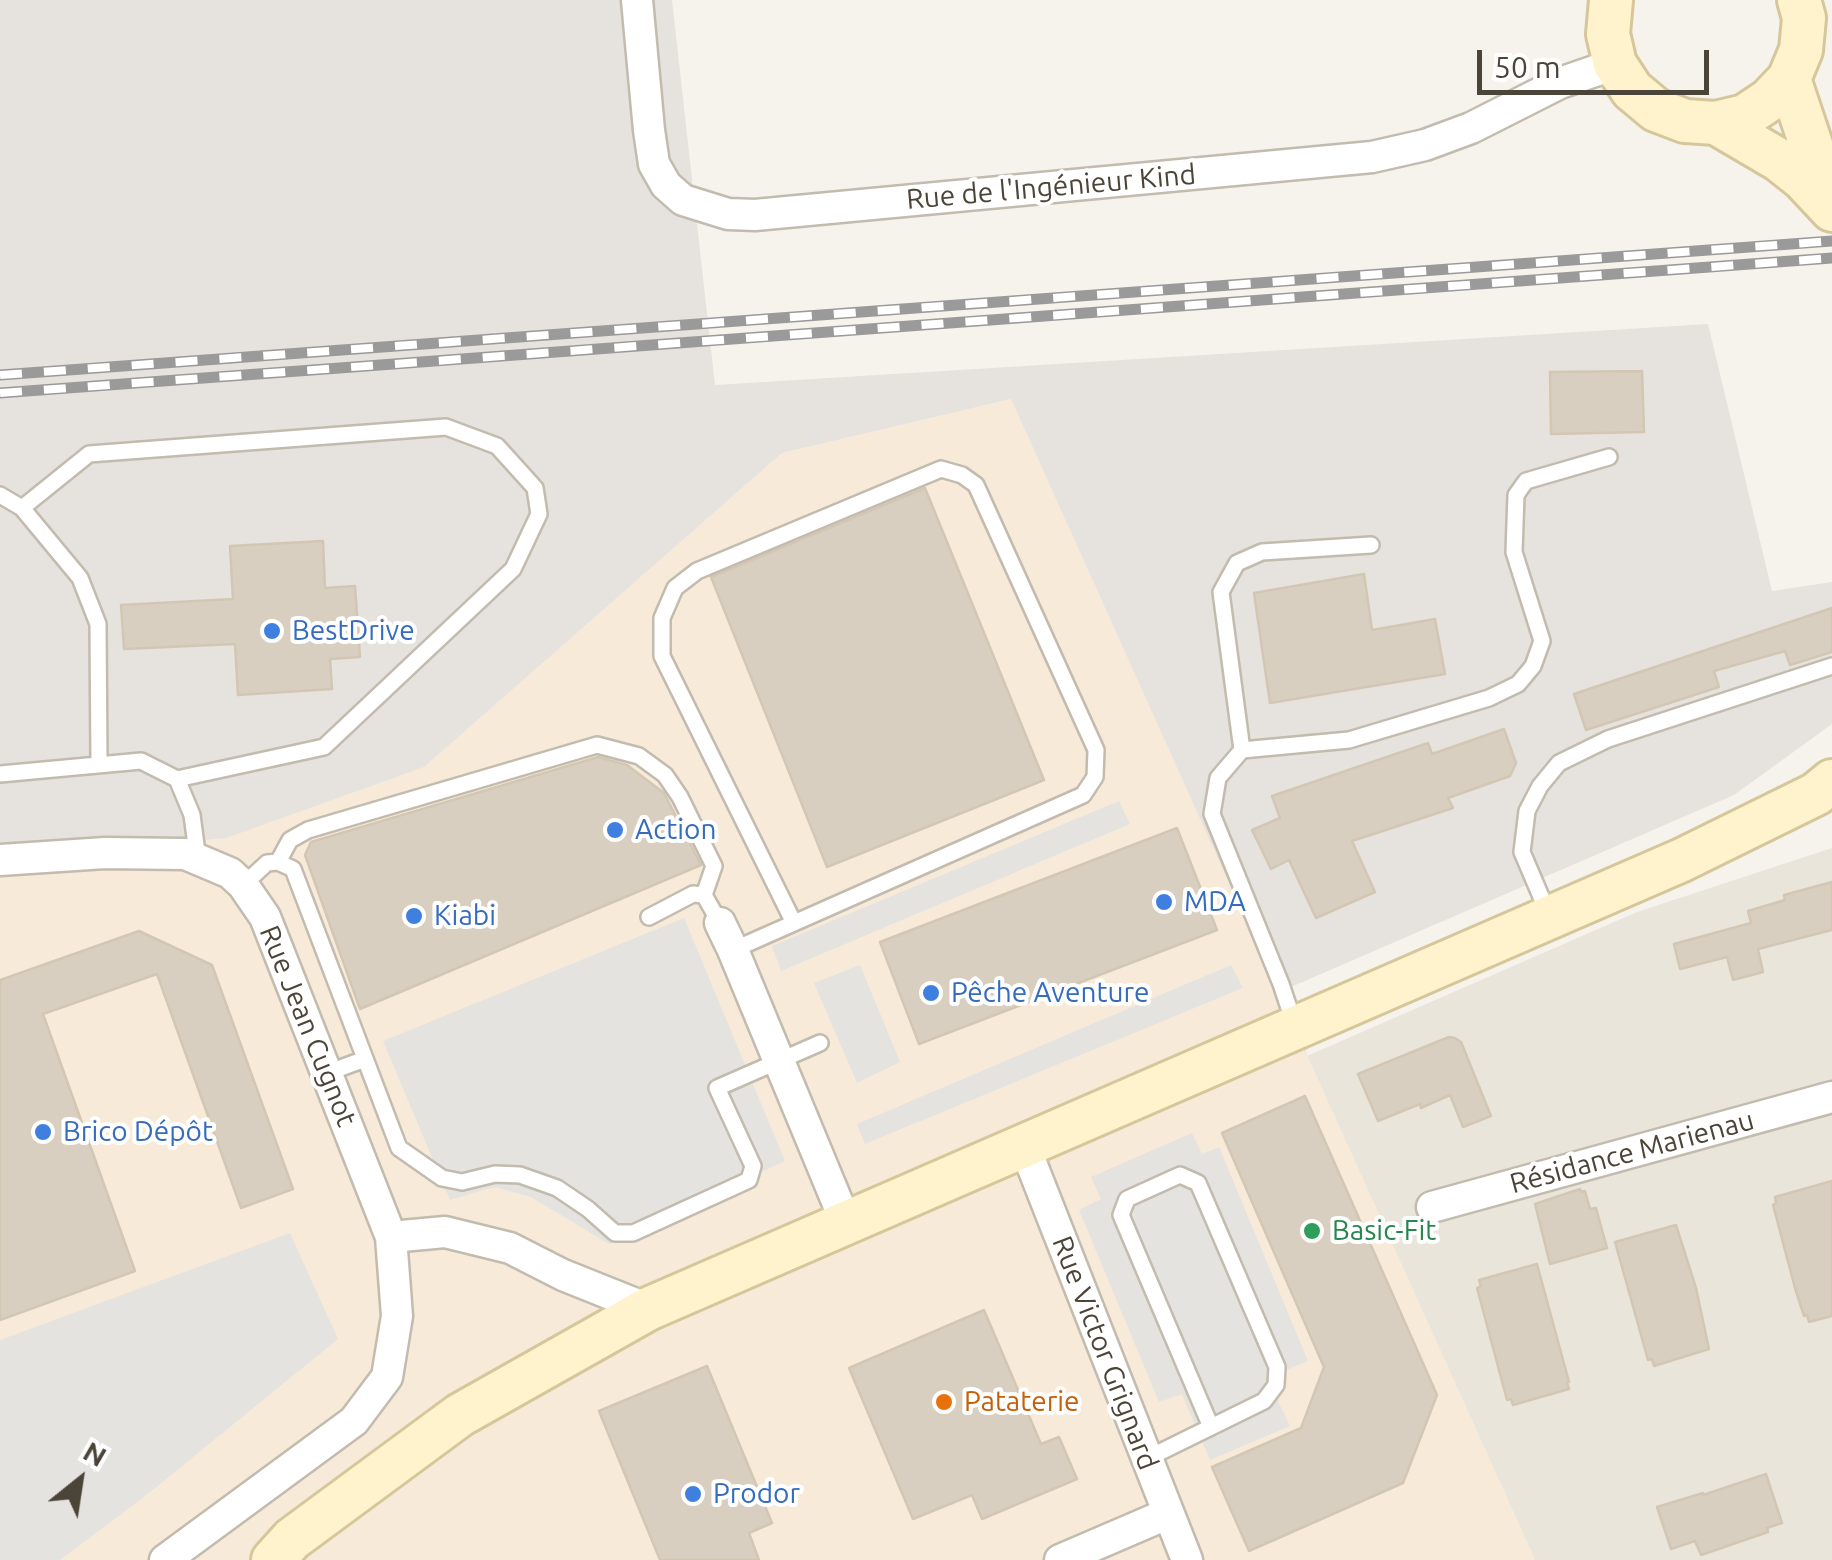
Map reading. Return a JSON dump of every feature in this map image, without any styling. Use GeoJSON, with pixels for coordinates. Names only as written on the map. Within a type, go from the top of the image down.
{"type":"FeatureCollection","features":[{"type":"Feature","properties":{"kind":"main road"},"geometry":{"type":"LineString","coordinates":[[1611,0],[1608,34],[1615,64],[1632,90],[1656,110],[1685,122],[1716,124],[1744,116],[1770,100],[1789,79],[1801,50],[1804,18],[1799,0]]}},
{"type":"Feature","properties":{"kind":"main road"},"geometry":{"type":"LineString","coordinates":[[1789,79],[1832,209]]}},
{"type":"Feature","properties":{"kind":"main road"},"geometry":{"type":"LineString","coordinates":[[1716,124],[1779,160],[1832,209]]}},
{"type":"Feature","properties":{"kind":"main road"},"geometry":{"type":"LineString","coordinates":[[272,1560],[292,1539],[460,1415],[648,1308],[1682,860],[1816,794],[1832,782]]}},
{"type":"Feature","properties":{"kind":"street","name":"Rue de l'Ingénieur Kind"},"geometry":{"type":"LineString","coordinates":[[637,0],[654,164],[666,185],[683,200],[728,214],[755,215],[1372,158],[1425,146],[1471,128],[1560,83],[1615,64]]}},
{"type":"Feature","properties":{"kind":"street","name":"Rue Jean Cugnot"},"geometry":{"type":"LineString","coordinates":[[0,860],[185,854],[230,874],[242,885],[266,917],[391,1237],[398,1316],[387,1377],[354,1421],[165,1560]]}},
{"type":"Feature","properties":{"kind":"street"},"geometry":{"type":"LineString","coordinates":[[727,936],[846,1223]]}},
{"type":"Feature","properties":{"kind":"street","name":"Résidance Marienau"},"geometry":{"type":"LineString","coordinates":[[1432,1207],[1832,1097]]}},
{"type":"Feature","properties":{"kind":"street","name":"Rue Victor Grignard"},"geometry":{"type":"LineString","coordinates":[[1024,1146],[1187,1560]]}},
{"type":"Feature","properties":{"kind":"street"},"geometry":{"type":"LineString","coordinates":[[391,1237],[446,1232],[510,1248],[563,1275],[648,1308]]}},
{"type":"Feature","properties":{"kind":"street"},"geometry":{"type":"LineString","coordinates":[[1060,1560],[1167,1514]]}},
{"type":"Feature","properties":{"kind":"lane"},"geometry":{"type":"LineString","coordinates":[[22,508],[89,454],[446,427],[497,446],[535,488],[539,514],[513,568],[324,747],[178,780]]}},
{"type":"Feature","properties":{"kind":"lane"},"geometry":{"type":"LineString","coordinates":[[1295,1028],[1282,984],[1212,814],[1218,778],[1242,750],[1349,740],[1489,698],[1518,684],[1533,666],[1542,640],[1514,552],[1516,495],[1526,481],[1609,457]]}},
{"type":"Feature","properties":{"kind":"lane"},"geometry":{"type":"LineString","coordinates":[[278,862],[290,840],[308,830],[597,745],[639,756],[664,775],[680,796],[714,866],[704,895],[727,936],[794,924],[1083,794],[1096,777],[1096,750],[976,485],[962,475],[940,469],[697,571],[675,588],[662,618],[662,656],[794,924]]}},
{"type":"Feature","properties":{"kind":"lane"},"geometry":{"type":"LineString","coordinates":[[0,495],[22,508],[80,578],[98,624],[100,765]]}},
{"type":"Feature","properties":{"kind":"lane"},"geometry":{"type":"LineString","coordinates":[[1242,750],[1221,592],[1237,564],[1262,552],[1371,546]]}},
{"type":"Feature","properties":{"kind":"lane"},"geometry":{"type":"LineString","coordinates":[[1550,917],[1522,852],[1527,810],[1558,764],[1608,739],[1832,666]]}},
{"type":"Feature","properties":{"kind":"lane"},"geometry":{"type":"LineString","coordinates":[[0,774],[142,761],[178,780],[192,815],[198,860]]}},
{"type":"Feature","properties":{"kind":"lane"},"geometry":{"type":"LineString","coordinates":[[242,885],[267,863],[278,862],[293,869],[399,1148],[442,1178],[462,1182],[495,1174],[520,1175],[556,1188],[588,1208],[614,1233],[633,1233],[749,1180],[753,1166],[716,1088],[820,1043]]}},
{"type":"Feature","properties":{"kind":"lane"},"geometry":{"type":"LineString","coordinates":[[649,916],[693,894],[704,895]]}},
{"type":"Feature","properties":{"kind":"lane"},"geometry":{"type":"LineString","coordinates":[[327,1073],[365,1059]]}},
{"type":"Feature","properties":{"kind":"lane"},"geometry":{"type":"LineString","coordinates":[[1146,1459],[1264,1401],[1276,1386],[1277,1367],[1198,1183],[1180,1175],[1127,1199],[1122,1216],[1211,1427]]}},
{"type":"Feature","properties":{"kind":"shaded area"},"geometry":{"type":"Polygon","coordinates":[[[0,0],[672,0],[715,385],[1708,324],[1772,591],[1832,582],[1832,724],[1734,795],[1291,987],[1307,1056],[1011,399],[782,453],[424,767],[226,838],[0,859],[0,0]]]}},
{"type":"Feature","properties":{"kind":"shaded area"},"geometry":{"type":"Polygon","coordinates":[[[1011,399],[1535,1560],[0,1560],[0,859],[424,767],[782,453],[1011,399]]]}},
{"type":"Feature","properties":{"kind":"shaded area"},"geometry":{"type":"Polygon","coordinates":[[[1119,801],[1130,824],[781,971],[772,946],[1119,801]]]}},
{"type":"Feature","properties":{"kind":"shaded area"},"geometry":{"type":"Polygon","coordinates":[[[1832,848],[1832,1560],[1535,1560],[1307,1056],[1637,912],[1832,848]]]}},
{"type":"Feature","properties":{"kind":"shaded area"},"geometry":{"type":"Polygon","coordinates":[[[684,918],[785,1161],[609,1244],[531,1197],[494,1187],[450,1200],[383,1041],[684,918]]]}},
{"type":"Feature","properties":{"kind":"shaded area"},"geometry":{"type":"Polygon","coordinates":[[[860,965],[900,1062],[857,1083],[814,983],[860,965]]]}},
{"type":"Feature","properties":{"kind":"shaded area"},"geometry":{"type":"Polygon","coordinates":[[[1231,965],[1243,988],[865,1144],[857,1124],[1231,965]]]}},
{"type":"Feature","properties":{"kind":"shaded area"},"geometry":{"type":"Polygon","coordinates":[[[1192,1133],[1202,1154],[1219,1147],[1308,1361],[1267,1378],[1290,1426],[1210,1460],[1182,1394],[1159,1402],[1079,1210],[1101,1199],[1091,1177],[1192,1133]]]}},
{"type":"Feature","properties":{"kind":"shaded area"},"geometry":{"type":"Polygon","coordinates":[[[290,1233],[338,1339],[60,1560],[0,1560],[0,1340],[290,1233]]]}},
{"type":"Feature","properties":{"kind":"building"},"geometry":{"type":"Polygon","coordinates":[[[1642,371],[1644,432],[1551,434],[1550,372],[1642,371]]]}},
{"type":"Feature","properties":{"kind":"building"},"geometry":{"type":"Polygon","coordinates":[[[925,488],[1044,780],[827,867],[711,577],[925,488]]]}},
{"type":"Feature","properties":{"kind":"building"},"geometry":{"type":"Polygon","coordinates":[[[323,541],[325,588],[355,586],[360,657],[330,659],[332,689],[238,695],[235,644],[124,649],[121,605],[233,599],[230,546],[323,541]]]}},
{"type":"Feature","properties":{"kind":"building"},"geometry":{"type":"Polygon","coordinates":[[[1364,574],[1372,630],[1435,619],[1445,674],[1270,703],[1254,593],[1364,574]]]}},
{"type":"Feature","properties":{"kind":"building"},"geometry":{"type":"Polygon","coordinates":[[[1832,608],[1832,652],[1790,665],[1785,651],[1714,671],[1719,687],[1586,730],[1574,694],[1832,608]]]}},
{"type":"Feature","properties":{"kind":"building"},"geometry":{"type":"Polygon","coordinates":[[[1504,729],[1516,763],[1510,776],[1448,798],[1453,808],[1352,841],[1375,892],[1316,918],[1289,860],[1271,869],[1252,830],[1280,818],[1272,796],[1428,743],[1432,754],[1504,729]]]}},
{"type":"Feature","properties":{"kind":"building"},"geometry":{"type":"Polygon","coordinates":[[[598,757],[627,765],[664,793],[701,865],[360,1009],[305,855],[311,842],[598,757]]]}},
{"type":"Feature","properties":{"kind":"building"},"geometry":{"type":"Polygon","coordinates":[[[1177,828],[1217,930],[919,1044],[880,942],[1177,828]]]}},
{"type":"Feature","properties":{"kind":"building"},"geometry":{"type":"Polygon","coordinates":[[[1832,882],[1832,930],[1758,949],[1763,972],[1733,980],[1727,957],[1680,969],[1674,944],[1751,923],[1748,911],[1785,900],[1784,895],[1832,882]]]}},
{"type":"Feature","properties":{"kind":"building"},"geometry":{"type":"Polygon","coordinates":[[[139,931],[212,965],[293,1189],[241,1208],[157,974],[43,1014],[135,1271],[0,1320],[0,980],[139,931]]]}},
{"type":"Feature","properties":{"kind":"building"},"geometry":{"type":"Polygon","coordinates":[[[1449,1037],[1461,1042],[1491,1116],[1463,1127],[1450,1095],[1378,1121],[1358,1074],[1449,1037]]]}},
{"type":"Feature","properties":{"kind":"building"},"geometry":{"type":"Polygon","coordinates":[[[1305,1096],[1437,1395],[1403,1483],[1249,1551],[1212,1467],[1301,1428],[1324,1367],[1222,1133],[1305,1096]]]}},
{"type":"Feature","properties":{"kind":"building"},"geometry":{"type":"Polygon","coordinates":[[[1832,1181],[1832,1316],[1809,1322],[1795,1288],[1773,1205],[1775,1197],[1832,1181]]]}},
{"type":"Feature","properties":{"kind":"building"},"geometry":{"type":"Polygon","coordinates":[[[1580,1189],[1585,1191],[1590,1209],[1596,1208],[1607,1248],[1550,1264],[1535,1204],[1580,1189]]]}},
{"type":"Feature","properties":{"kind":"building"},"geometry":{"type":"Polygon","coordinates":[[[1676,1225],[1696,1288],[1709,1349],[1654,1366],[1652,1359],[1648,1360],[1615,1242],[1676,1225]]]}},
{"type":"Feature","properties":{"kind":"building"},"geometry":{"type":"Polygon","coordinates":[[[1537,1264],[1569,1389],[1513,1405],[1511,1399],[1507,1400],[1477,1288],[1481,1286],[1479,1280],[1537,1264]]]}},
{"type":"Feature","properties":{"kind":"building","name":"Pataterie"},"geometry":{"type":"Polygon","coordinates":[[[984,1310],[1041,1444],[1059,1437],[1077,1479],[982,1519],[972,1495],[913,1519],[849,1368],[984,1310]]]}},
{"type":"Feature","properties":{"kind":"building"},"geometry":{"type":"Polygon","coordinates":[[[707,1366],[772,1523],[749,1533],[759,1560],[660,1560],[599,1411],[707,1366]]]}},
{"type":"Feature","properties":{"kind":"building"},"geometry":{"type":"Polygon","coordinates":[[[1766,1474],[1782,1523],[1767,1528],[1768,1532],[1701,1555],[1695,1541],[1671,1549],[1657,1507],[1766,1474]]]}},
{"type":"Feature","properties":{"kind":"railway"},"geometry":{"type":"LineString","coordinates":[[0,375],[1832,241]]}},
{"type":"Feature","properties":{"kind":"railway"},"geometry":{"type":"LineString","coordinates":[[0,393],[1832,258]]}},
{"type":"Feature","properties":{"kind":"place","name":"BestDrive"},"geometry":{"type":"Point","coordinates":[272,631]}},
{"type":"Feature","properties":{"kind":"place","name":"Action"},"geometry":{"type":"Point","coordinates":[615,830]}},
{"type":"Feature","properties":{"kind":"place","name":"MDA"},"geometry":{"type":"Point","coordinates":[1164,902]}},
{"type":"Feature","properties":{"kind":"place","name":"Kiabi"},"geometry":{"type":"Point","coordinates":[414,916]}},
{"type":"Feature","properties":{"kind":"place","name":"Pêche Aventure"},"geometry":{"type":"Point","coordinates":[931,993]}},
{"type":"Feature","properties":{"kind":"place","name":"Brico Dépôt"},"geometry":{"type":"Point","coordinates":[43,1132]}},
{"type":"Feature","properties":{"kind":"place","name":"Basic-Fit"},"geometry":{"type":"Point","coordinates":[1312,1231]}},
{"type":"Feature","properties":{"kind":"place","name":"Pataterie"},"geometry":{"type":"Point","coordinates":[944,1402]}},
{"type":"Feature","properties":{"kind":"place","name":"Prodor"},"geometry":{"type":"Point","coordinates":[693,1494]}}]}
